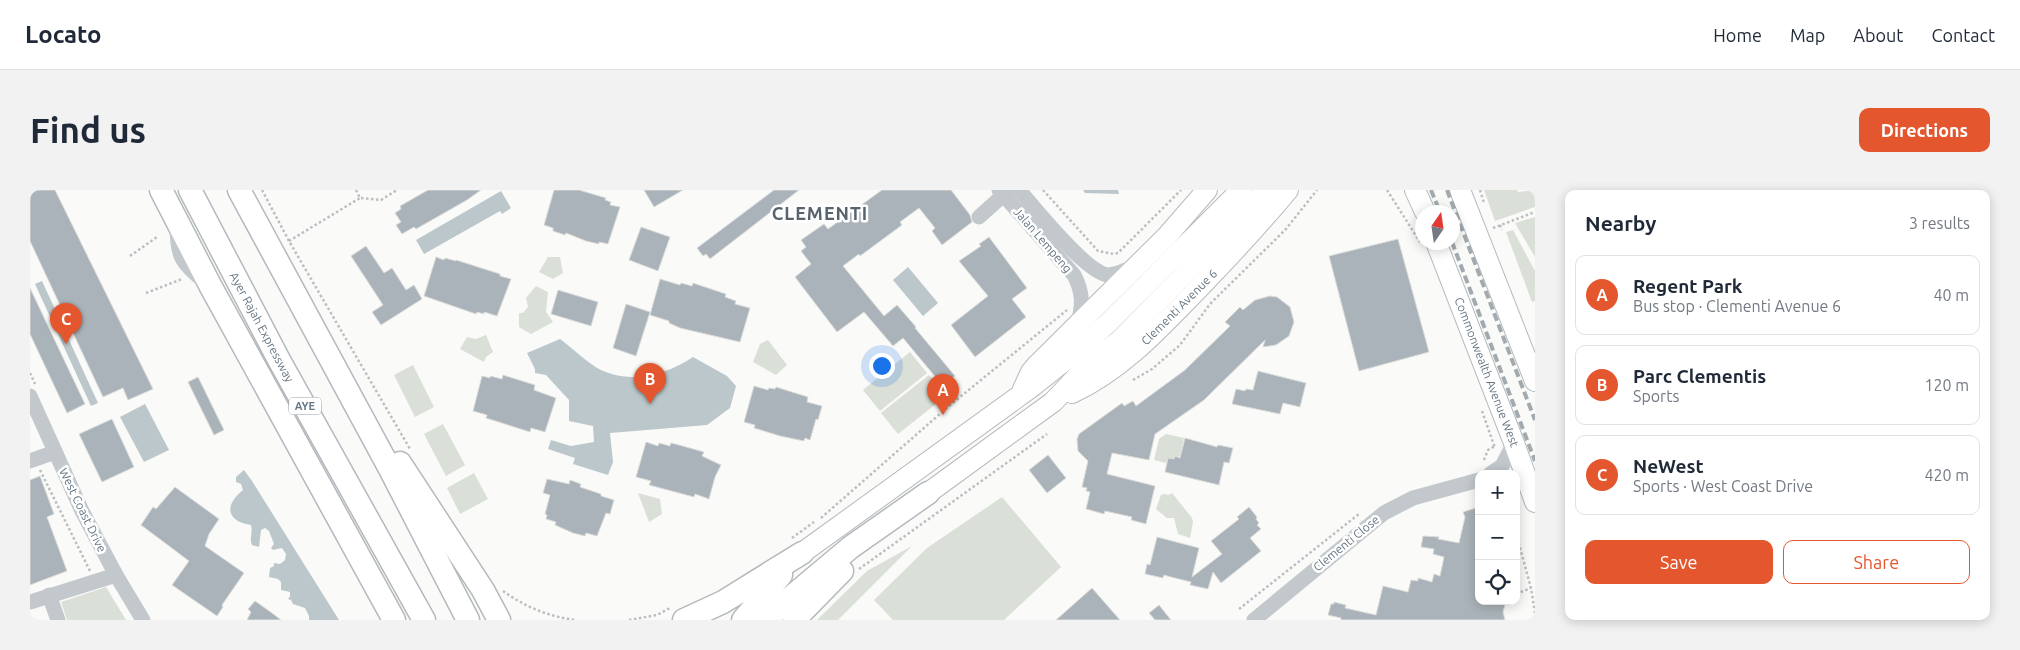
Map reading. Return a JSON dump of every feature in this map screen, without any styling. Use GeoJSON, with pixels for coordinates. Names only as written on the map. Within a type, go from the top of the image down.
{"type":"FeatureCollection","features":[{"type":"Feature","properties":{"kind":"highway"},"geometry":{"type":"LineString","coordinates":[[161,190],[211,286],[394,620]]}},
{"type":"Feature","properties":{"kind":"highway","name":"Ayer Rajah Expressway"},"geometry":{"type":"LineString","coordinates":[[190,190],[278,360],[424,620]]}},
{"type":"Feature","properties":{"kind":"highway"},"geometry":{"type":"LineString","coordinates":[[239,190],[468,620]]}},
{"type":"Feature","properties":{"kind":"highway"},"geometry":{"type":"LineString","coordinates":[[377,446],[396,458],[404,466],[490,588],[517,620]]}},
{"type":"Feature","properties":{"kind":"highway"},"geometry":{"type":"LineString","coordinates":[[767,620],[777,609],[851,547],[928,493]]}},
{"type":"Feature","properties":{"kind":"highway"},"geometry":{"type":"LineString","coordinates":[[794,620],[853,560],[928,493]]}},
{"type":"Feature","properties":{"kind":"highway"},"geometry":{"type":"LineString","coordinates":[[679,613],[723,602],[797,546]]}},
{"type":"Feature","properties":{"kind":"highway"},"geometry":{"type":"LineString","coordinates":[[743,620],[764,594],[797,546]]}},
{"type":"Feature","properties":{"kind":"highway"},"geometry":{"type":"LineString","coordinates":[[490,588],[500,620]]}},
{"type":"Feature","properties":{"kind":"main road"},"geometry":{"type":"LineString","coordinates":[[1020,395],[1031,372],[1074,314],[1137,265],[1207,190]]}},
{"type":"Feature","properties":{"kind":"main road"},"geometry":{"type":"LineString","coordinates":[[797,546],[1020,395],[1073,354],[1107,324],[1241,190]]}},
{"type":"Feature","properties":{"kind":"main road","name":"Clementi Avenue 6"},"geometry":{"type":"LineString","coordinates":[[928,493],[1052,402],[1089,364],[1119,341],[1242,216],[1265,190]]}},
{"type":"Feature","properties":{"kind":"main road","name":"Clementi Avenue 6"},"geometry":{"type":"LineString","coordinates":[[1052,402],[1077,390],[1134,352],[1165,323],[1257,228],[1288,190]]}},
{"type":"Feature","properties":{"kind":"main road"},"geometry":{"type":"LineString","coordinates":[[1415,190],[1422,205]]}},
{"type":"Feature","properties":{"kind":"main road"},"geometry":{"type":"LineString","coordinates":[[1460,190],[1535,381]]}},
{"type":"Feature","properties":{"kind":"main road","name":"Commonwealth Avenue West"},"geometry":{"type":"LineString","coordinates":[[1439,250],[1514,443],[1528,494]]}},
{"type":"Feature","properties":{"kind":"street","name":"Jalan Lempeng"},"geometry":{"type":"LineString","coordinates":[[1019,190],[1083,261],[1096,271],[1107,275],[1117,274],[1137,265]]}},
{"type":"Feature","properties":{"kind":"street","name":"Jalan Lempeng"},"geometry":{"type":"LineString","coordinates":[[1004,192],[1074,275],[1081,287],[1082,297],[1074,314]]}},
{"type":"Feature","properties":{"kind":"street"},"geometry":{"type":"LineString","coordinates":[[978,218],[1004,192]]}},
{"type":"Feature","properties":{"kind":"street","name":"West Coast Drive"},"geometry":{"type":"LineString","coordinates":[[30,396],[82,511],[116,575],[143,620]]}},
{"type":"Feature","properties":{"kind":"street"},"geometry":{"type":"LineString","coordinates":[[1496,470],[1502,466],[1514,443]]}},
{"type":"Feature","properties":{"kind":"street"},"geometry":{"type":"LineString","coordinates":[[33,460],[55,452]]}},
{"type":"Feature","properties":{"kind":"street","name":"Clementi Close"},"geometry":{"type":"LineString","coordinates":[[1254,620],[1384,513],[1414,498],[1475,481]]}},
{"type":"Feature","properties":{"kind":"street"},"geometry":{"type":"LineString","coordinates":[[30,602],[116,575]]}},
{"type":"Feature","properties":{"kind":"street"},"geometry":{"type":"LineString","coordinates":[[49,595],[58,620]]}},
{"type":"Feature","properties":{"kind":"path"},"geometry":{"type":"LineString","coordinates":[[262,190],[289,241],[411,450]]}},
{"type":"Feature","properties":{"kind":"path"},"geometry":{"type":"LineString","coordinates":[[356,190],[360,198]]}},
{"type":"Feature","properties":{"kind":"path"},"geometry":{"type":"LineString","coordinates":[[289,241],[360,198],[381,200],[398,190]]}},
{"type":"Feature","properties":{"kind":"path"},"geometry":{"type":"LineString","coordinates":[[1043,190],[1098,251],[1114,254],[1118,253],[1181,190]]}},
{"type":"Feature","properties":{"kind":"path"},"geometry":{"type":"LineString","coordinates":[[1133,380],[1152,369],[1180,345],[1210,304],[1286,228],[1317,190]]}},
{"type":"Feature","properties":{"kind":"path"},"geometry":{"type":"LineString","coordinates":[[1493,228],[1535,212]]}},
{"type":"Feature","properties":{"kind":"path"},"geometry":{"type":"LineString","coordinates":[[1500,225],[1502,230]]}},
{"type":"Feature","properties":{"kind":"path"},"geometry":{"type":"LineString","coordinates":[[130,256],[157,236]]}},
{"type":"Feature","properties":{"kind":"path"},"geometry":{"type":"LineString","coordinates":[[146,293],[181,279]]}},
{"type":"Feature","properties":{"kind":"path"},"geometry":{"type":"LineString","coordinates":[[797,546],[820,518],[949,406],[1074,314]]}},
{"type":"Feature","properties":{"kind":"path"},"geometry":{"type":"LineString","coordinates":[[854,574],[860,567],[1047,434]]}},
{"type":"Feature","properties":{"kind":"path"},"geometry":{"type":"LineString","coordinates":[[33,460],[96,581]]}},
{"type":"Feature","properties":{"kind":"path"},"geometry":{"type":"LineString","coordinates":[[1520,548],[1531,588],[1535,613]]}},
{"type":"Feature","properties":{"kind":"path"},"geometry":{"type":"LineString","coordinates":[[490,588],[518,602],[558,618],[576,620]]}},
{"type":"Feature","properties":{"kind":"path"},"geometry":{"type":"LineString","coordinates":[[1520,592],[1531,588]]}},
{"type":"Feature","properties":{"kind":"path"},"geometry":{"type":"LineString","coordinates":[[629,620],[679,613]]}},
{"type":"Feature","properties":{"kind":"shaded area"},"geometry":{"type":"Polygon","coordinates":[[[1083,190],[1118,190],[1119,194],[1085,193],[1083,190]]]}},
{"type":"Feature","properties":{"kind":"shaded area"},"geometry":{"type":"Polygon","coordinates":[[[1484,190],[1517,190],[1518,192],[1535,190],[1535,207],[1495,221],[1484,190]]]}},
{"type":"Feature","properties":{"kind":"shaded area"},"geometry":{"type":"Polygon","coordinates":[[[501,191],[511,208],[502,214],[500,211],[424,254],[416,240],[501,191]]]}},
{"type":"Feature","properties":{"kind":"shaded area"},"geometry":{"type":"Polygon","coordinates":[[[1535,217],[1535,257],[1515,223],[1535,217]]]}},
{"type":"Feature","properties":{"kind":"shaded area"},"geometry":{"type":"Polygon","coordinates":[[[1513,230],[1535,271],[1535,301],[1532,302],[1506,232],[1513,230]]]}},
{"type":"Feature","properties":{"kind":"shaded area"},"geometry":{"type":"Polygon","coordinates":[[[548,257],[560,257],[563,273],[553,279],[539,272],[548,257]]]}},
{"type":"Feature","properties":{"kind":"shaded area"},"geometry":{"type":"Polygon","coordinates":[[[908,267],[938,303],[923,316],[893,280],[908,267]]]}},
{"type":"Feature","properties":{"kind":"shaded area"},"geometry":{"type":"Polygon","coordinates":[[[42,281],[98,403],[91,406],[35,284],[42,281]]]}},
{"type":"Feature","properties":{"kind":"shaded area"},"geometry":{"type":"Polygon","coordinates":[[[536,286],[548,292],[546,312],[553,322],[531,334],[519,327],[519,313],[523,313],[528,307],[526,298],[536,286]]]}},
{"type":"Feature","properties":{"kind":"shaded area"},"geometry":{"type":"Polygon","coordinates":[[[486,335],[493,352],[486,357],[484,362],[460,349],[467,337],[476,339],[486,335]]]}},
{"type":"Feature","properties":{"kind":"shaded area"},"geometry":{"type":"Polygon","coordinates":[[[560,339],[594,366],[619,376],[645,376],[658,373],[682,364],[693,357],[727,376],[736,386],[730,408],[707,425],[610,433],[613,462],[608,475],[573,464],[575,458],[548,449],[551,440],[571,446],[594,442],[593,426],[569,421],[569,400],[546,375],[535,373],[527,353],[560,339]]]}},
{"type":"Feature","properties":{"kind":"shaded area"},"geometry":{"type":"Polygon","coordinates":[[[768,340],[787,365],[776,375],[753,362],[760,344],[768,340]]]}},
{"type":"Feature","properties":{"kind":"shaded area"},"geometry":{"type":"Polygon","coordinates":[[[910,352],[927,373],[880,411],[863,390],[910,352]]]}},
{"type":"Feature","properties":{"kind":"shaded area"},"geometry":{"type":"Polygon","coordinates":[[[413,365],[434,407],[415,417],[394,375],[413,365]]]}},
{"type":"Feature","properties":{"kind":"shaded area"},"geometry":{"type":"Polygon","coordinates":[[[929,375],[946,396],[898,434],[881,413],[929,375]]]}},
{"type":"Feature","properties":{"kind":"shaded area"},"geometry":{"type":"Polygon","coordinates":[[[145,404],[169,450],[144,462],[120,417],[145,404]]]}},
{"type":"Feature","properties":{"kind":"shaded area"},"geometry":{"type":"Polygon","coordinates":[[[443,424],[465,465],[446,476],[424,434],[443,424]]]}},
{"type":"Feature","properties":{"kind":"shaded area"},"geometry":{"type":"Polygon","coordinates":[[[1166,434],[1184,438],[1180,457],[1168,458],[1166,463],[1154,460],[1159,439],[1166,434]]]}},
{"type":"Feature","properties":{"kind":"shaded area"},"geometry":{"type":"Polygon","coordinates":[[[244,470],[339,620],[309,620],[305,608],[293,604],[288,599],[290,592],[281,590],[281,582],[278,579],[269,577],[270,568],[274,566],[274,563],[280,564],[285,560],[286,554],[282,548],[273,550],[271,548],[274,544],[269,531],[265,528],[261,530],[259,547],[252,545],[251,525],[237,520],[230,512],[233,501],[243,490],[241,484],[236,482],[236,477],[244,470]]]}},
{"type":"Feature","properties":{"kind":"shaded area"},"geometry":{"type":"Polygon","coordinates":[[[474,473],[488,499],[460,514],[447,488],[474,473]]]}},
{"type":"Feature","properties":{"kind":"shaded area"},"geometry":{"type":"Polygon","coordinates":[[[638,493],[660,499],[662,514],[649,522],[638,493]]]}},
{"type":"Feature","properties":{"kind":"shaded area"},"geometry":{"type":"Polygon","coordinates":[[[1172,493],[1192,518],[1190,538],[1178,534],[1174,518],[1167,518],[1156,509],[1161,495],[1172,493]]]}},
{"type":"Feature","properties":{"kind":"shaded area"},"geometry":{"type":"Polygon","coordinates":[[[1002,497],[1061,567],[1004,620],[893,620],[874,600],[927,548],[1002,497]]]}},
{"type":"Feature","properties":{"kind":"shaded area"},"geometry":{"type":"Polygon","coordinates":[[[912,546],[838,620],[817,620],[867,571],[912,546]]]}},
{"type":"Feature","properties":{"kind":"shaded area"},"geometry":{"type":"Polygon","coordinates":[[[106,587],[126,620],[67,620],[61,602],[106,587]]]}},
{"type":"Feature","properties":{"kind":"building"},"geometry":{"type":"Polygon","coordinates":[[[30,190],[55,190],[153,389],[128,400],[123,388],[103,397],[30,241],[30,190]]]}},
{"type":"Feature","properties":{"kind":"building"},"geometry":{"type":"Polygon","coordinates":[[[428,190],[481,190],[416,229],[414,227],[402,234],[396,225],[401,222],[395,213],[401,209],[400,206],[428,190]]]}},
{"type":"Feature","properties":{"kind":"building"},"geometry":{"type":"Polygon","coordinates":[[[554,190],[579,190],[606,198],[605,200],[611,202],[610,205],[620,207],[608,244],[586,241],[566,233],[565,235],[553,231],[553,228],[544,225],[554,190]]]}},
{"type":"Feature","properties":{"kind":"building"},"geometry":{"type":"Polygon","coordinates":[[[644,190],[683,190],[654,207],[644,190]]]}},
{"type":"Feature","properties":{"kind":"building"},"geometry":{"type":"Polygon","coordinates":[[[774,190],[799,190],[710,259],[706,254],[703,256],[697,248],[774,190]]]}},
{"type":"Feature","properties":{"kind":"building"},"geometry":{"type":"Polygon","coordinates":[[[882,190],[951,190],[970,215],[972,222],[942,245],[932,231],[935,228],[919,208],[900,222],[902,225],[843,266],[884,316],[897,305],[916,327],[955,376],[943,386],[903,338],[893,346],[864,312],[837,332],[795,277],[811,264],[801,251],[806,247],[801,240],[824,224],[828,229],[882,190]]]}},
{"type":"Feature","properties":{"kind":"building"},"geometry":{"type":"Polygon","coordinates":[[[641,227],[670,237],[658,271],[629,260],[641,227]]]}},
{"type":"Feature","properties":{"kind":"building"},"geometry":{"type":"Polygon","coordinates":[[[989,237],[1027,288],[1012,299],[1026,317],[975,357],[951,325],[988,296],[959,261],[981,246],[979,244],[989,237]]]}},
{"type":"Feature","properties":{"kind":"building"},"geometry":{"type":"Polygon","coordinates":[[[1398,239],[1429,352],[1359,371],[1329,256],[1398,239]]]}},
{"type":"Feature","properties":{"kind":"building"},"geometry":{"type":"Polygon","coordinates":[[[366,246],[384,273],[392,268],[406,290],[414,285],[422,299],[381,325],[372,312],[383,305],[351,256],[366,246]]]}},
{"type":"Feature","properties":{"kind":"building"},"geometry":{"type":"Polygon","coordinates":[[[436,257],[444,260],[445,258],[456,260],[511,279],[497,316],[484,312],[484,314],[477,312],[476,314],[424,296],[436,257]]]}},
{"type":"Feature","properties":{"kind":"building"},"geometry":{"type":"Polygon","coordinates":[[[660,279],[680,285],[681,283],[692,286],[693,283],[726,294],[725,297],[736,301],[735,304],[750,308],[740,342],[680,328],[669,323],[669,321],[650,315],[660,279]]]}},
{"type":"Feature","properties":{"kind":"building"},"geometry":{"type":"Polygon","coordinates":[[[30,288],[85,404],[67,413],[30,334],[30,288]]]}},
{"type":"Feature","properties":{"kind":"building"},"geometry":{"type":"Polygon","coordinates":[[[558,290],[598,302],[591,326],[551,314],[558,290]]]}},
{"type":"Feature","properties":{"kind":"building"},"geometry":{"type":"Polygon","coordinates":[[[1270,296],[1277,297],[1290,307],[1294,322],[1289,336],[1276,345],[1263,347],[1265,340],[1204,400],[1155,434],[1149,460],[1112,453],[1107,474],[1155,486],[1146,524],[1131,520],[1132,517],[1105,511],[1104,514],[1086,509],[1090,492],[1086,491],[1087,488],[1082,487],[1088,461],[1078,451],[1077,439],[1079,434],[1122,403],[1124,406],[1133,401],[1136,406],[1185,370],[1230,326],[1225,322],[1240,307],[1243,310],[1255,300],[1270,296]]]}},
{"type":"Feature","properties":{"kind":"building"},"geometry":{"type":"Polygon","coordinates":[[[626,304],[650,312],[636,356],[613,348],[626,304]]]}},
{"type":"Feature","properties":{"kind":"building"},"geometry":{"type":"Polygon","coordinates":[[[1258,371],[1306,383],[1300,407],[1283,403],[1280,414],[1232,404],[1236,389],[1253,390],[1258,371]]]}},
{"type":"Feature","properties":{"kind":"building"},"geometry":{"type":"Polygon","coordinates":[[[503,375],[535,385],[534,390],[556,398],[545,432],[531,428],[530,432],[486,418],[487,415],[473,411],[482,376],[502,379],[503,375]]]}},
{"type":"Feature","properties":{"kind":"building"},"geometry":{"type":"Polygon","coordinates":[[[198,377],[224,430],[214,435],[188,382],[198,377]]]}},
{"type":"Feature","properties":{"kind":"building"},"geometry":{"type":"Polygon","coordinates":[[[754,386],[768,390],[769,388],[775,389],[776,387],[808,397],[807,402],[822,406],[810,440],[805,438],[804,441],[780,436],[754,428],[755,425],[744,422],[754,386]]]}},
{"type":"Feature","properties":{"kind":"building"},"geometry":{"type":"Polygon","coordinates":[[[112,419],[134,467],[102,482],[79,434],[112,419]]]}},
{"type":"Feature","properties":{"kind":"building"},"geometry":{"type":"Polygon","coordinates":[[[1185,438],[1217,447],[1218,445],[1233,448],[1229,463],[1224,462],[1219,485],[1165,472],[1168,458],[1174,459],[1175,456],[1180,458],[1185,438]]]}},
{"type":"Feature","properties":{"kind":"building"},"geometry":{"type":"Polygon","coordinates":[[[646,442],[658,446],[659,443],[670,446],[671,443],[704,452],[702,456],[721,465],[715,477],[709,499],[695,494],[694,497],[649,485],[651,481],[636,477],[646,442]]]}},
{"type":"Feature","properties":{"kind":"building"},"geometry":{"type":"Polygon","coordinates":[[[1048,455],[1066,478],[1047,493],[1029,470],[1048,455]]]}},
{"type":"Feature","properties":{"kind":"building"},"geometry":{"type":"Polygon","coordinates":[[[40,476],[54,514],[47,517],[67,571],[30,585],[30,480],[40,476]]]}},
{"type":"Feature","properties":{"kind":"building"},"geometry":{"type":"Polygon","coordinates":[[[547,479],[569,484],[570,480],[581,484],[580,487],[614,500],[610,514],[606,513],[597,536],[586,533],[585,536],[573,533],[555,525],[556,522],[546,519],[547,515],[545,514],[550,495],[543,493],[547,479]]]}},
{"type":"Feature","properties":{"kind":"building"},"geometry":{"type":"Polygon","coordinates":[[[175,487],[219,519],[209,534],[205,546],[244,573],[222,605],[223,607],[217,616],[172,585],[189,561],[141,525],[153,507],[156,509],[175,487]]]}},
{"type":"Feature","properties":{"kind":"building"},"geometry":{"type":"Polygon","coordinates":[[[1249,507],[1257,517],[1256,519],[1259,523],[1257,525],[1261,529],[1250,538],[1261,551],[1221,583],[1213,572],[1208,589],[1190,585],[1191,582],[1164,575],[1163,578],[1145,574],[1147,564],[1150,565],[1157,537],[1199,548],[1192,577],[1222,554],[1211,541],[1239,519],[1237,517],[1249,507]]]}},
{"type":"Feature","properties":{"kind":"building"},"geometry":{"type":"Polygon","coordinates":[[[1475,508],[1475,605],[1505,605],[1503,612],[1505,620],[1341,620],[1341,618],[1328,615],[1331,604],[1334,604],[1334,602],[1346,605],[1345,608],[1376,615],[1383,586],[1408,592],[1411,580],[1418,581],[1418,578],[1432,582],[1434,574],[1440,576],[1444,557],[1433,554],[1434,549],[1421,547],[1423,536],[1439,537],[1438,539],[1459,543],[1465,517],[1463,512],[1475,508]]]}},
{"type":"Feature","properties":{"kind":"building"},"geometry":{"type":"Polygon","coordinates":[[[1092,588],[1120,620],[1056,620],[1092,588]]]}},
{"type":"Feature","properties":{"kind":"building"},"geometry":{"type":"Polygon","coordinates":[[[255,601],[281,620],[247,620],[251,612],[248,609],[255,601]]]}},
{"type":"Feature","properties":{"kind":"building"},"geometry":{"type":"Polygon","coordinates":[[[1159,605],[1171,620],[1155,620],[1149,613],[1159,605]]]}},
{"type":"Feature","properties":{"kind":"railway"},"geometry":{"type":"LineString","coordinates":[[1431,190],[1437,205]]}},
{"type":"Feature","properties":{"kind":"railway"},"geometry":{"type":"LineString","coordinates":[[1447,190],[1535,420]]}},
{"type":"Feature","properties":{"kind":"railway"},"geometry":{"type":"LineString","coordinates":[[1455,250],[1535,461]]}},
{"type":"Feature","properties":{"kind":"place","name":"NeWest"},"geometry":{"type":"Point","coordinates":[66,344]}},
{"type":"Feature","properties":{"kind":"place","name":"Parc Clementis"},"geometry":{"type":"Point","coordinates":[650,404]}},
{"type":"Feature","properties":{"kind":"place","name":"Regent Park"},"geometry":{"type":"Point","coordinates":[943,415]}},
{"type":"Feature","properties":{"kind":"district","name":"CLEMENTI"},"geometry":{"type":"Point","coordinates":[820,213]}}]}
